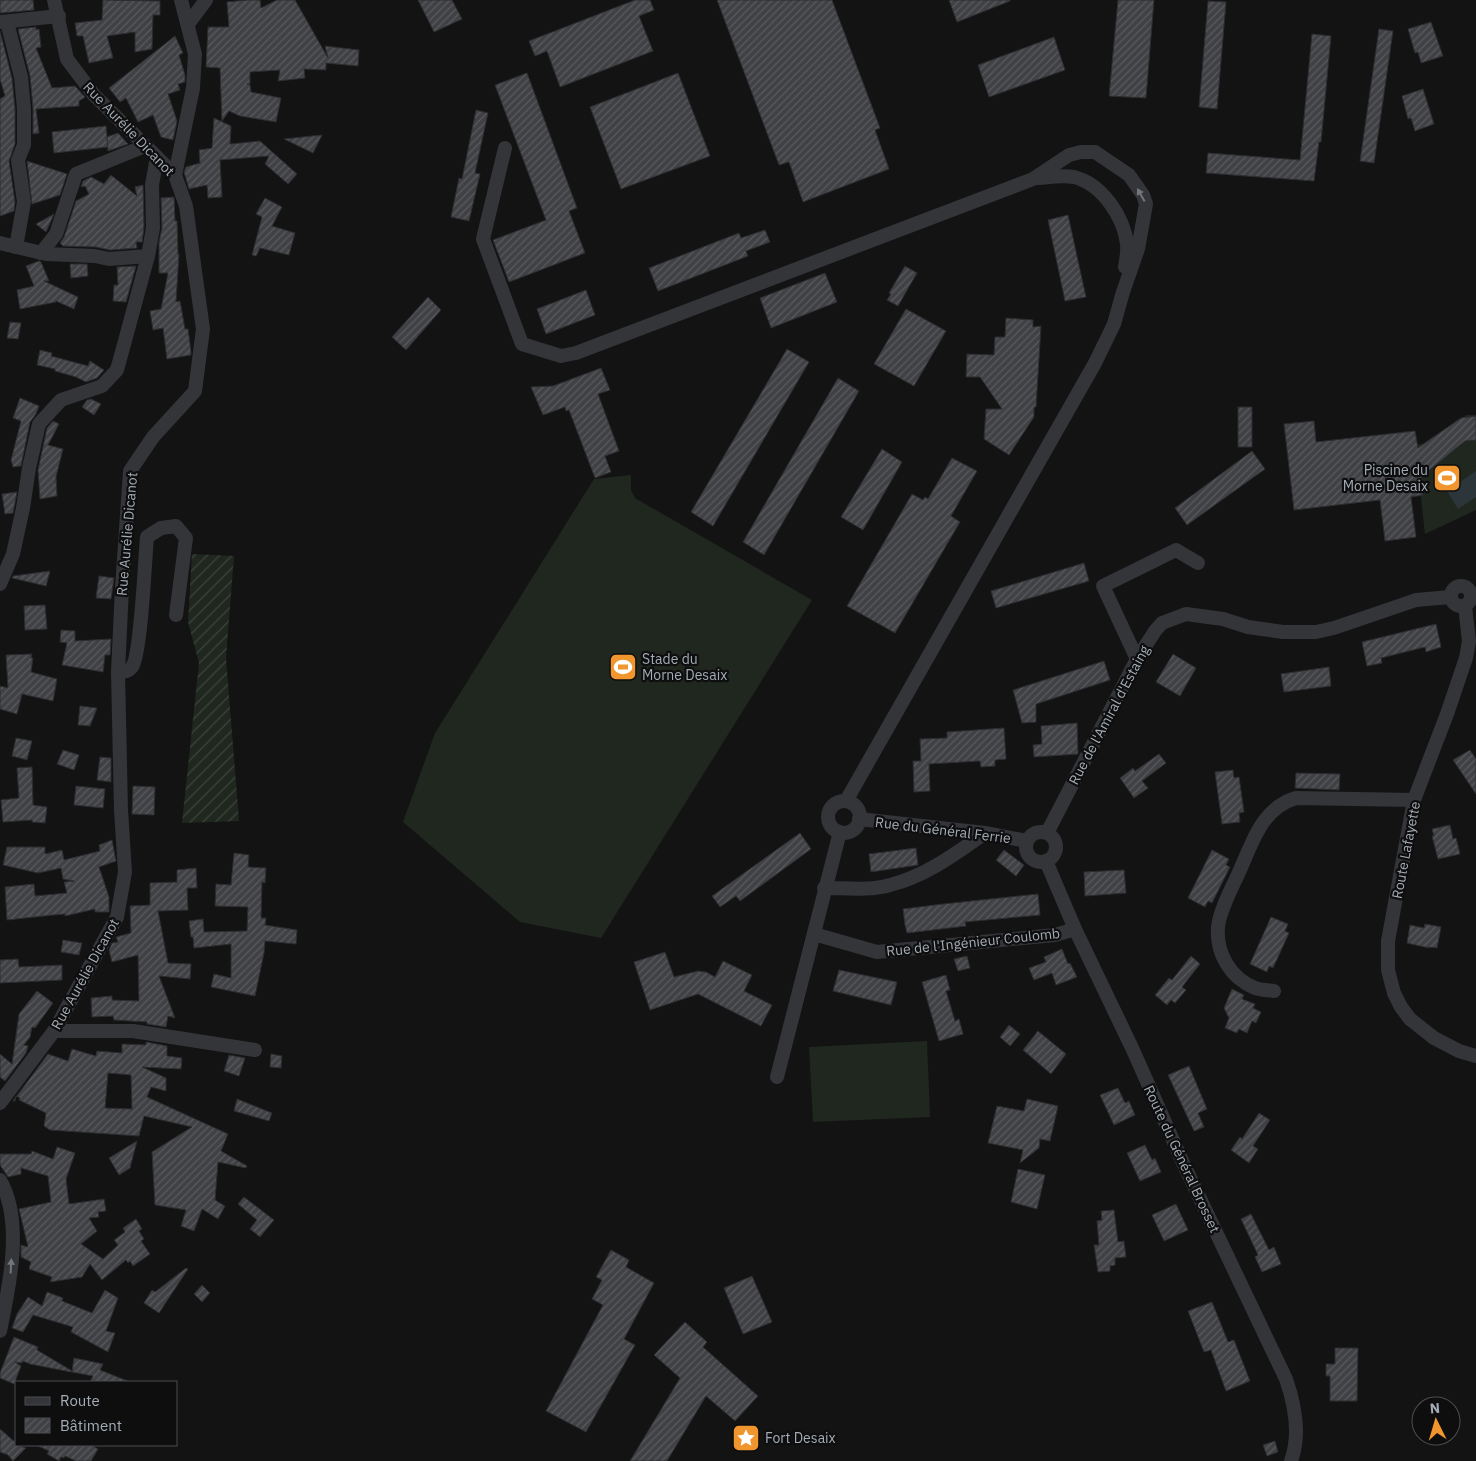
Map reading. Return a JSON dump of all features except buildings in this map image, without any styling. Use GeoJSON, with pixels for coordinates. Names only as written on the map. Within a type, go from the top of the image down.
{"type":"FeatureCollection","features":[{"type":"Feature","properties":{"kind":"street","name":"Rue Aurélie Dicanot"},"geometry":{"type":"LineString","coordinates":[[0,1103],[54,1031],[117,918],[125,872],[120,810],[118,672],[130,471],[153,437],[195,391],[202,338],[186,206],[175,175],[94,95],[67,59],[54,0]]}},
{"type":"Feature","properties":{"kind":"street"},"geometry":{"type":"LineString","coordinates":[[175,175],[193,88],[195,54],[181,0]]}},
{"type":"Feature","properties":{"kind":"street"},"geometry":{"type":"LineString","coordinates":[[188,24],[206,0]]}},
{"type":"Feature","properties":{"kind":"street"},"geometry":{"type":"LineString","coordinates":[[16,246],[24,202],[18,160],[24,145],[24,108],[21,77],[3,22],[58,16]]}},
{"type":"Feature","properties":{"kind":"street"},"geometry":{"type":"LineString","coordinates":[[41,253],[56,234],[76,174],[146,146]]}},
{"type":"Feature","properties":{"kind":"street"},"geometry":{"type":"LineString","coordinates":[[505,148],[483,239],[522,344],[561,356],[576,353],[1033,179],[1069,155],[1081,152],[1095,152],[1129,175],[1143,195],[1146,204],[1138,249],[1114,324],[1095,363],[846,801]]}},
{"type":"Feature","properties":{"kind":"street"},"geometry":{"type":"LineString","coordinates":[[1069,155],[1066,159],[1065,169],[1067,173],[1092,186],[1109,201],[1122,224],[1128,248],[1123,292]]}},
{"type":"Feature","properties":{"kind":"street"},"geometry":{"type":"LineString","coordinates":[[0,584],[15,545],[24,508],[29,468],[39,424],[61,400],[102,386],[117,370],[148,256],[153,228],[152,185],[157,157]]}},
{"type":"Feature","properties":{"kind":"street"},"geometry":{"type":"LineString","coordinates":[[1033,179],[1075,177]]}},
{"type":"Feature","properties":{"kind":"street"},"geometry":{"type":"LineString","coordinates":[[1122,224],[1134,227],[1144,215]]}},
{"type":"Feature","properties":{"kind":"street"},"geometry":{"type":"LineString","coordinates":[[0,243],[41,253],[95,256],[109,259],[148,256]]}},
{"type":"Feature","properties":{"kind":"street"},"geometry":{"type":"LineString","coordinates":[[118,672],[127,671],[133,666],[138,647],[147,537],[161,528],[176,526],[186,538],[176,615]]}},
{"type":"Feature","properties":{"kind":"street"},"geometry":{"type":"LineString","coordinates":[[1137,659],[1103,586],[1176,550],[1198,563]]}},
{"type":"Feature","properties":{"kind":"street","name":"Rue de l'Amiral d'Estaing"},"geometry":{"type":"LineString","coordinates":[[1047,833],[1137,659],[1154,631],[1162,624],[1186,614],[1223,619],[1248,627],[1282,632],[1316,632],[1334,628],[1416,600],[1450,597],[1452,590],[1458,586],[1472,585]]}},
{"type":"Feature","properties":{"kind":"street","name":"Route Lafayette"},"geometry":{"type":"LineString","coordinates":[[1472,585],[1471,598],[1465,606],[1468,641],[1466,658],[1448,714],[1414,800],[1388,941],[1389,979],[1401,1007],[1415,1023],[1434,1038],[1459,1051],[1476,1056]]}},
{"type":"Feature","properties":{"kind":"street"},"geometry":{"type":"LineString","coordinates":[[1450,597],[1455,605],[1465,606]]}},
{"type":"Feature","properties":{"kind":"street"},"geometry":{"type":"LineString","coordinates":[[1274,991],[1250,985],[1227,966],[1222,956],[1218,926],[1265,818],[1270,812],[1296,798],[1414,800]]}},
{"type":"Feature","properties":{"kind":"street"},"geometry":{"type":"LineString","coordinates":[[846,801],[855,805],[859,819],[858,824],[850,831],[840,832],[832,826],[828,816],[832,807],[846,801]]}},
{"type":"Feature","properties":{"kind":"street","name":"Rue du Général Ferrie"},"geometry":{"type":"LineString","coordinates":[[859,819],[985,833],[1027,841]]}},
{"type":"Feature","properties":{"kind":"street"},"geometry":{"type":"LineString","coordinates":[[777,1077],[824,888],[840,832]]}},
{"type":"Feature","properties":{"kind":"street"},"geometry":{"type":"LineString","coordinates":[[1038,832],[1047,833],[1056,845],[1054,854],[1046,861],[1036,861],[1027,851],[1027,841],[1038,832]]}},
{"type":"Feature","properties":{"kind":"street"},"geometry":{"type":"LineString","coordinates":[[824,888],[890,885],[928,871],[985,833]]}},
{"type":"Feature","properties":{"kind":"street","name":"Route du Général Brosset"},"geometry":{"type":"LineString","coordinates":[[1046,861],[1184,1164],[1286,1379],[1294,1402],[1296,1430],[1290,1461]]}},
{"type":"Feature","properties":{"kind":"street","name":"Rue de l'Ingénieur Coulomb"},"geometry":{"type":"LineString","coordinates":[[814,934],[877,952],[1055,935],[1075,928]]}},
{"type":"Feature","properties":{"kind":"street"},"geometry":{"type":"LineString","coordinates":[[54,1031],[133,1031],[255,1050]]}},
{"type":"Feature","properties":{"kind":"street"},"geometry":{"type":"LineString","coordinates":[[0,1180],[4,1188],[13,1225],[10,1282],[0,1331]]}},
{"type":"Feature","properties":{"kind":"shaded area","name":"Piscine du Morne Desaix"},"geometry":{"type":"Polygon","coordinates":[[[1466,415],[1476,415],[1476,510],[1425,534],[1415,445],[1422,444],[1466,415]]]}},
{"type":"Feature","properties":{"kind":"shaded area"},"geometry":{"type":"Polygon","coordinates":[[[1476,471],[1476,497],[1458,509],[1447,491],[1476,471]]]}},
{"type":"Feature","properties":{"kind":"shaded area","name":"Stade du Morne Desaix"},"geometry":{"type":"Polygon","coordinates":[[[631,475],[631,490],[635,498],[812,600],[601,938],[520,922],[403,822],[435,733],[594,479],[631,475]]]}},
{"type":"Feature","properties":{"kind":"shaded area"},"geometry":{"type":"Polygon","coordinates":[[[192,554],[234,556],[226,658],[239,821],[182,823],[199,663],[188,622],[192,554]]]}},
{"type":"Feature","properties":{"kind":"shaded area"},"geometry":{"type":"Polygon","coordinates":[[[927,1041],[930,1117],[813,1122],[809,1047],[927,1041]]]}},
{"type":"Feature","properties":{"kind":"place","name":"Piscine du Morne Desaix"},"geometry":{"type":"Point","coordinates":[1447,478]}},
{"type":"Feature","properties":{"kind":"place","name":"Stade du Morne Desaix"},"geometry":{"type":"Point","coordinates":[623,667]}},
{"type":"Feature","properties":{"kind":"place","name":"Fort Desaix"},"geometry":{"type":"Point","coordinates":[746,1438]}}]}
